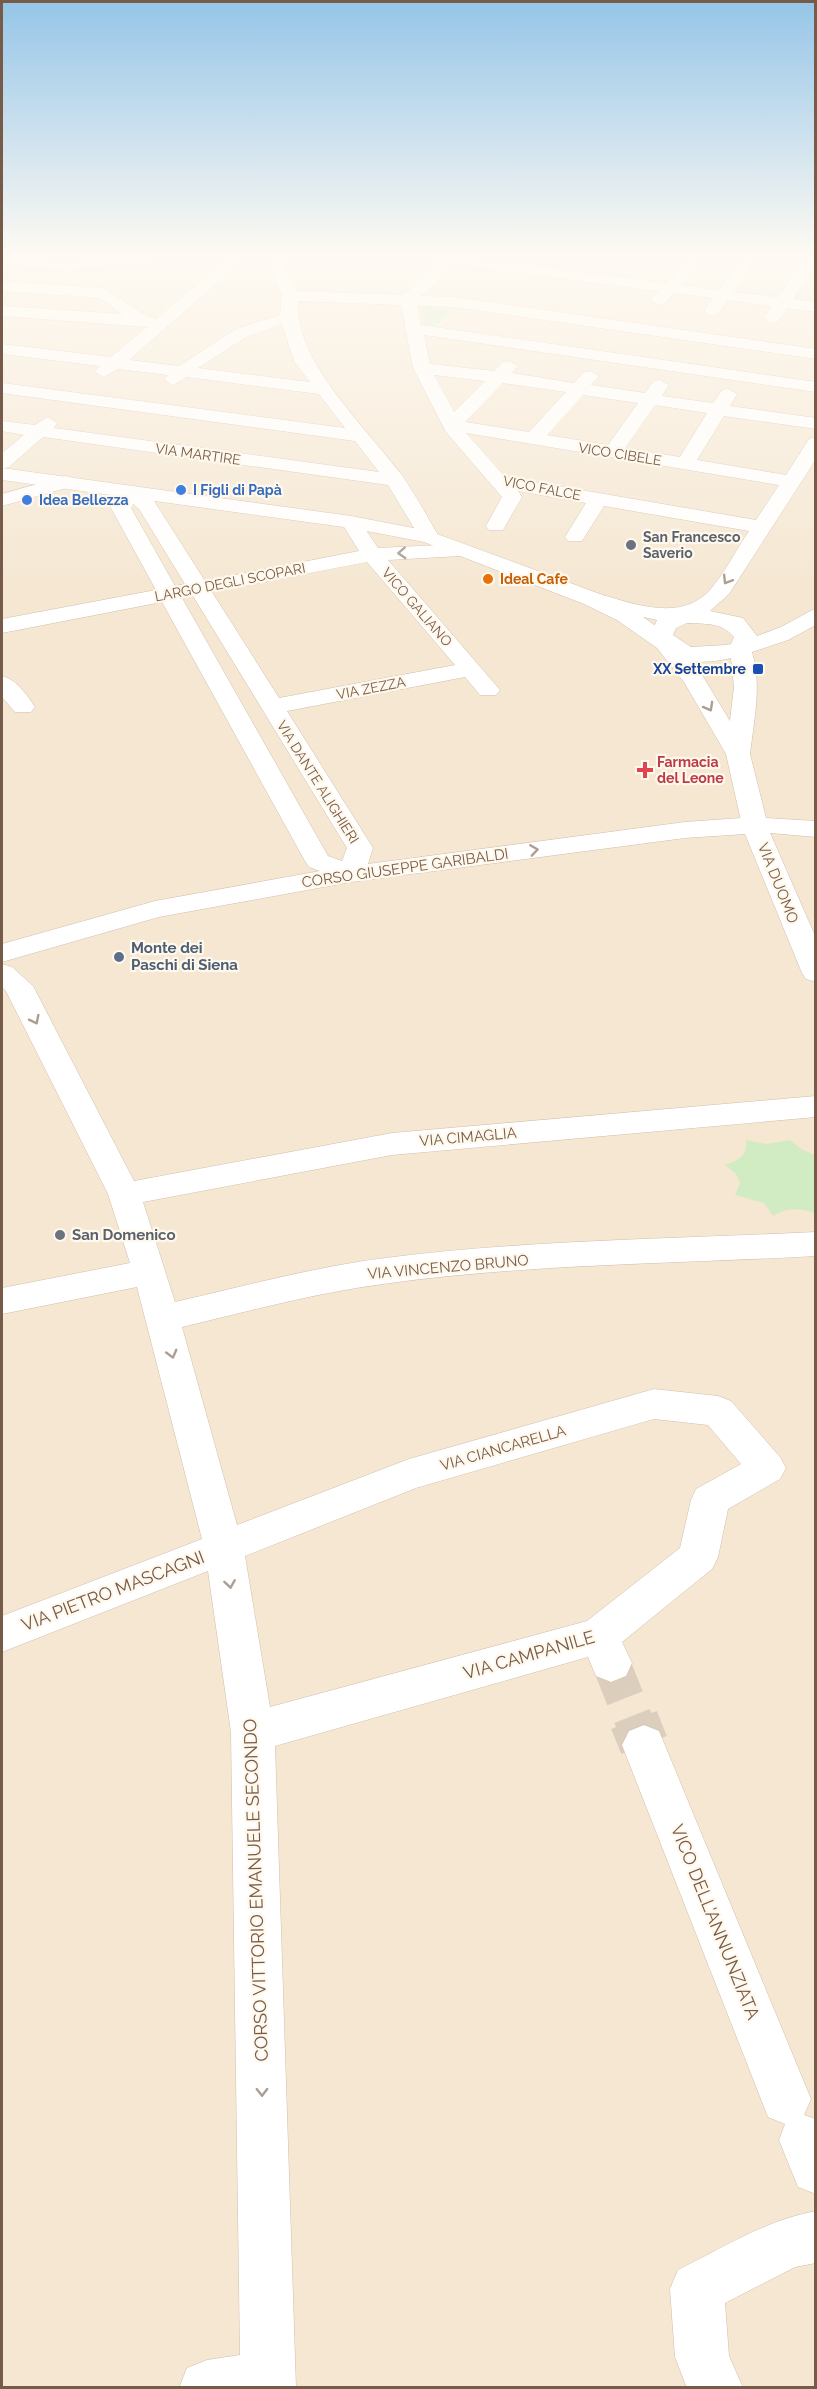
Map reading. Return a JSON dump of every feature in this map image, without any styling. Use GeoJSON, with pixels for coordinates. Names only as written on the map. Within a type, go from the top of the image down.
{"type":"FeatureCollection","features":[{"type":"Feature","properties":{"kind":"street"},"geometry":{"type":"LineString","coordinates":[[2,463],[108,367]]}},
{"type":"Feature","properties":{"kind":"street"},"geometry":{"type":"LineString","coordinates":[[143,367],[324,389]]}},
{"type":"Feature","properties":{"kind":"street"},"geometry":{"type":"LineString","coordinates":[[144,407],[189,367]]}},
{"type":"Feature","properties":{"kind":"street"},"geometry":{"type":"LineString","coordinates":[[214,457],[297,367]]}},
{"type":"Feature","properties":{"kind":"street"},"geometry":{"type":"LineString","coordinates":[[308,367],[395,480],[429,537]]}},
{"type":"Feature","properties":{"kind":"street"},"geometry":{"type":"LineString","coordinates":[[452,425],[508,367]]}},
{"type":"Feature","properties":{"kind":"street"},"geometry":{"type":"LineString","coordinates":[[533,439],[597,367]]}},
{"type":"Feature","properties":{"kind":"street"},"geometry":{"type":"LineString","coordinates":[[613,452],[672,367]]}},
{"type":"Feature","properties":{"kind":"street"},"geometry":{"type":"LineString","coordinates":[[683,367],[816,387]]}},
{"type":"Feature","properties":{"kind":"street"},"geometry":{"type":"LineString","coordinates":[[686,464],[743,367]]}},
{"type":"Feature","properties":{"kind":"street"},"geometry":{"type":"LineString","coordinates":[[422,368],[578,388],[816,424]]}},
{"type":"Feature","properties":{"kind":"street","name":"VICO FALCE"},"geometry":{"type":"LineString","coordinates":[[422,368],[454,432],[499,482],[760,527]]}},
{"type":"Feature","properties":{"kind":"street"},"geometry":{"type":"LineString","coordinates":[[2,388],[361,436]]}},
{"type":"Feature","properties":{"kind":"street","name":"VICO CIBELE"},"geometry":{"type":"LineString","coordinates":[[452,425],[789,481]]}},
{"type":"Feature","properties":{"kind":"street","name":"VIA MARTIRE"},"geometry":{"type":"LineString","coordinates":[[2,426],[214,457],[395,480]]}},
{"type":"Feature","properties":{"kind":"street"},"geometry":{"type":"LineString","coordinates":[[738,754],[694,680],[665,643],[661,630],[674,619],[702,608],[718,594],[789,481],[816,443]]}},
{"type":"Feature","properties":{"kind":"street"},"geometry":{"type":"LineString","coordinates":[[2,474],[351,522],[429,537],[592,599],[625,615],[665,643],[695,655],[721,655],[774,639],[800,627],[816,614]]}},
{"type":"Feature","properties":{"kind":"street"},"geometry":{"type":"LineString","coordinates":[[2,501],[66,482]]}},
{"type":"Feature","properties":{"kind":"street"},"geometry":{"type":"LineString","coordinates":[[496,526],[512,497],[499,482]]}},
{"type":"Feature","properties":{"kind":"street"},"geometry":{"type":"LineString","coordinates":[[128,492],[121,508],[318,861],[351,874]]}},
{"type":"Feature","properties":{"kind":"street","name":"VIA DANTE ALIGHIERI"},"geometry":{"type":"LineString","coordinates":[[128,492],[147,505],[270,707],[360,848],[351,874]]}},
{"type":"Feature","properties":{"kind":"street"},"geometry":{"type":"LineString","coordinates":[[576,537],[599,499]]}},
{"type":"Feature","properties":{"kind":"street","name":"VICO GALIANO"},"geometry":{"type":"LineString","coordinates":[[351,522],[372,555],[488,690]]}},
{"type":"Feature","properties":{"kind":"street","name":"LARGO DEGLI SCOPARI"},"geometry":{"type":"LineString","coordinates":[[2,626],[372,555],[460,550]]}},
{"type":"Feature","properties":{"kind":"street"},"geometry":{"type":"LineString","coordinates":[[592,599],[647,613],[711,616],[735,624],[746,636],[740,648],[746,665],[746,687],[738,754]]}},
{"type":"Feature","properties":{"kind":"street"},"geometry":{"type":"LineString","coordinates":[[774,639],[816,642]]}},
{"type":"Feature","properties":{"kind":"street","name":"VIA ZEZZA"},"geometry":{"type":"LineString","coordinates":[[270,707],[472,669]]}},
{"type":"Feature","properties":{"kind":"street"},"geometry":{"type":"LineString","coordinates":[[2,683],[23,707]]}},
{"type":"Feature","properties":{"kind":"street","name":"VIA DUOMO"},"geometry":{"type":"LineString","coordinates":[[738,754],[755,825],[816,973]]}},
{"type":"Feature","properties":{"kind":"street","name":"CORSO GIUSEPPE GARIBALDI"},"geometry":{"type":"LineString","coordinates":[[2,953],[155,909],[351,874],[685,830],[755,825],[816,829]]}},
{"type":"Feature","properties":{"kind":"street","name":"CORSO VITTORIO EMANUELE SECONDO"},"geometry":{"type":"LineString","coordinates":[[2,974],[18,986],[124,1194],[150,1272],[224,1548],[254,1732],[268,2382]]}},
{"type":"Feature","properties":{"kind":"street","name":"VIA CIMAGLIA"},"geometry":{"type":"LineString","coordinates":[[124,1194],[392,1144],[816,1106]]}},
{"type":"Feature","properties":{"kind":"street","name":"VIA VINCENZO BRUNO"},"geometry":{"type":"LineString","coordinates":[[162,1318],[315,1282],[384,1271],[473,1261],[816,1244]]}},
{"type":"Feature","properties":{"kind":"street"},"geometry":{"type":"LineString","coordinates":[[2,1301],[150,1272]]}},
{"type":"Feature","properties":{"kind":"street","name":"VIA CIANCARELLA"},"geometry":{"type":"LineString","coordinates":[[224,1548],[409,1475],[654,1404],[718,1412],[767,1468]]}},
{"type":"Feature","properties":{"kind":"street","name":"VIA CAMPANILE"},"geometry":{"type":"LineString","coordinates":[[254,1732],[605,1650],[698,1557],[710,1500],[767,1468]]}},
{"type":"Feature","properties":{"kind":"street","name":"VIA PIETRO MASCAGNI"},"geometry":{"type":"LineString","coordinates":[[2,1634],[224,1548]]}},
{"type":"Feature","properties":{"kind":"street","name":"VICO DELL'ANNUNZIATA"},"geometry":{"type":"LineString","coordinates":[[644,1745],[802,2136]]}},
{"type":"Feature","properties":{"kind":"street"},"geometry":{"type":"LineString","coordinates":[[715,2388],[702,2357],[697,2289],[789,2242],[816,2237]]}},
{"type":"Feature","properties":{"kind":"street"},"geometry":{"type":"LineString","coordinates":[[207,2388],[268,2382]]}},
{"type":"Feature","properties":{"kind":"shaded area"},"geometry":{"type":"Polygon","coordinates":[[[2,367],[815,367],[815,2387],[2,2387],[2,367]]]}},
{"type":"Feature","properties":{"kind":"green space"},"geometry":{"type":"Polygon","coordinates":[[[746,1140],[766,1144],[790,1140],[801,1149],[815,1155],[815,1213],[793,1209],[773,1216],[764,1203],[735,1195],[740,1183],[736,1174],[725,1165],[742,1157],[746,1140]]]}},
{"type":"Feature","properties":{"kind":"tunnel"},"geometry":{"type":"LineString","coordinates":[[611,1663],[634,1721]]}},
{"type":"Feature","properties":{"kind":"tunnel"},"geometry":{"type":"LineString","coordinates":[[634,1720],[644,1745]]}},
{"type":"Feature","properties":{"kind":"place","name":"I Figli di Papà"},"geometry":{"type":"Point","coordinates":[181,490]}},
{"type":"Feature","properties":{"kind":"place","name":"Idea Bellezza"},"geometry":{"type":"Point","coordinates":[27,500]}},
{"type":"Feature","properties":{"kind":"place","name":"San Francesco Saverio"},"geometry":{"type":"Point","coordinates":[631,545]}},
{"type":"Feature","properties":{"kind":"place","name":"Ideal Cafe"},"geometry":{"type":"Point","coordinates":[488,579]}},
{"type":"Feature","properties":{"kind":"place","name":"XX Settembre"},"geometry":{"type":"Point","coordinates":[758,669]}},
{"type":"Feature","properties":{"kind":"place","name":"Farmacia del Leone"},"geometry":{"type":"Point","coordinates":[645,770]}},
{"type":"Feature","properties":{"kind":"place","name":"Monte dei Paschi di Siena"},"geometry":{"type":"Point","coordinates":[119,957]}},
{"type":"Feature","properties":{"kind":"place","name":"San Domenico"},"geometry":{"type":"Point","coordinates":[60,1235]}}]}
